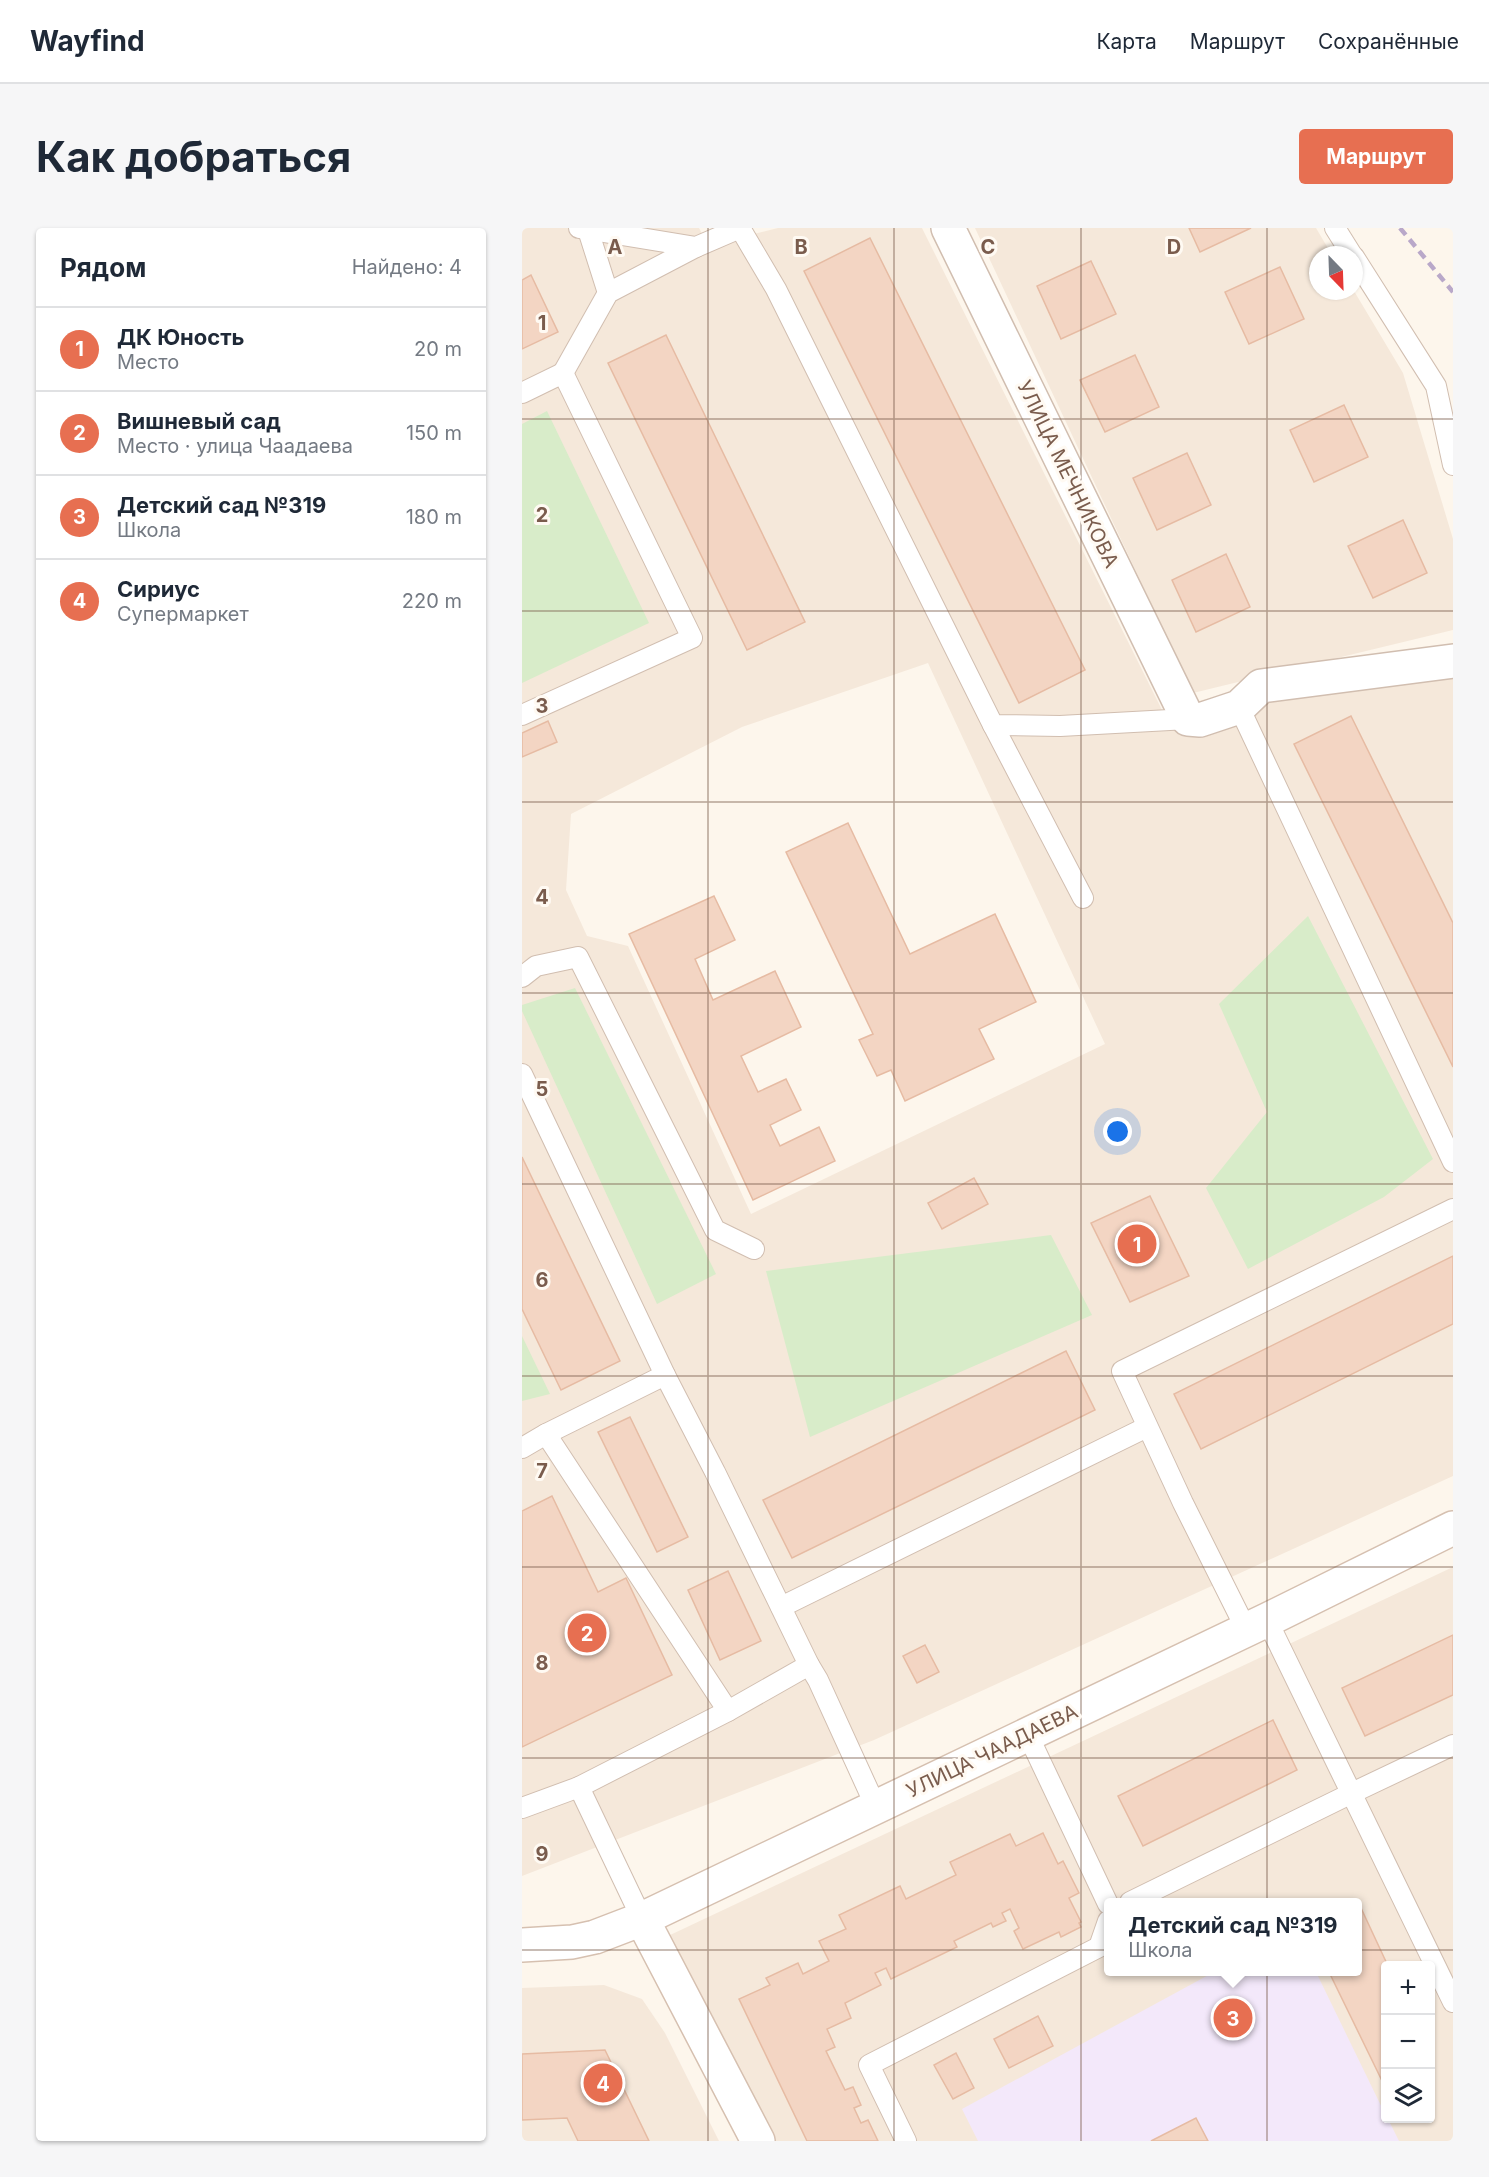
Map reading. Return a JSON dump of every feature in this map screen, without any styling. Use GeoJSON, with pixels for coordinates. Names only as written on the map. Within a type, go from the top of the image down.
{"type":"FeatureCollection","features":[{"type":"Feature","properties":{"kind":"street","name":"УЛИЦА МЕЧНИКОВА"},"geometry":{"type":"LineString","coordinates":[[948,228],[1188,719]]}},
{"type":"Feature","properties":{"kind":"street"},"geometry":{"type":"LineString","coordinates":[[1188,719],[1200,720],[1239,707],[1261,686],[1453,662]]}},
{"type":"Feature","properties":{"kind":"street","name":"УЛИЦА ЧААДАЕВА"},"geometry":{"type":"LineString","coordinates":[[522,1945],[572,1942],[595,1937],[642,1919],[1256,1625],[1453,1528]]}},
{"type":"Feature","properties":{"kind":"street"},"geometry":{"type":"LineString","coordinates":[[642,1919],[758,2141]]}},
{"type":"Feature","properties":{"kind":"lane"},"geometry":{"type":"LineString","coordinates":[[522,393],[563,373],[608,293],[696,247],[740,228],[776,288],[993,725],[1083,898]]}},
{"type":"Feature","properties":{"kind":"lane"},"geometry":{"type":"LineString","coordinates":[[1335,228],[1347,246]]}},
{"type":"Feature","properties":{"kind":"lane"},"geometry":{"type":"LineString","coordinates":[[583,229],[696,247]]}},
{"type":"Feature","properties":{"kind":"lane"},"geometry":{"type":"LineString","coordinates":[[583,229],[608,293]]}},
{"type":"Feature","properties":{"kind":"lane"},"geometry":{"type":"LineString","coordinates":[[1363,272],[1436,386],[1453,465]]}},
{"type":"Feature","properties":{"kind":"lane"},"geometry":{"type":"LineString","coordinates":[[522,715],[692,638],[563,373]]}},
{"type":"Feature","properties":{"kind":"lane"},"geometry":{"type":"LineString","coordinates":[[1239,707],[1453,1162]]}},
{"type":"Feature","properties":{"kind":"lane"},"geometry":{"type":"LineString","coordinates":[[993,725],[1060,726],[1188,719]]}},
{"type":"Feature","properties":{"kind":"lane"},"geometry":{"type":"LineString","coordinates":[[522,977],[536,966],[578,957],[715,1230],[754,1249]]}},
{"type":"Feature","properties":{"kind":"lane"},"geometry":{"type":"LineString","coordinates":[[522,1074],[665,1375],[818,1680],[876,1807]]}},
{"type":"Feature","properties":{"kind":"lane"},"geometry":{"type":"LineString","coordinates":[[1453,1209],[1122,1371],[1147,1427],[1352,1793],[1453,2002]]}},
{"type":"Feature","properties":{"kind":"lane"},"geometry":{"type":"LineString","coordinates":[[522,1448],[665,1375]]}},
{"type":"Feature","properties":{"kind":"lane"},"geometry":{"type":"LineString","coordinates":[[782,1607],[1147,1427]]}},
{"type":"Feature","properties":{"kind":"lane"},"geometry":{"type":"LineString","coordinates":[[546,1434],[728,1711]]}},
{"type":"Feature","properties":{"kind":"lane"},"geometry":{"type":"LineString","coordinates":[[522,1808],[579,1787],[728,1711],[809,1665]]}},
{"type":"Feature","properties":{"kind":"lane"},"geometry":{"type":"LineString","coordinates":[[1027,1734],[1105,1898]]}},
{"type":"Feature","properties":{"kind":"lane"},"geometry":{"type":"LineString","coordinates":[[1138,1898],[1453,1746]]}},
{"type":"Feature","properties":{"kind":"lane"},"geometry":{"type":"LineString","coordinates":[[579,1787],[642,1919]]}},
{"type":"Feature","properties":{"kind":"lane"},"geometry":{"type":"LineString","coordinates":[[906,2141],[869,2065],[1100,1947],[1104,1934]]}},
{"type":"Feature","properties":{"kind":"shaded area"},"geometry":{"type":"Polygon","coordinates":[[[522,228],[699,228],[708,245],[778,228],[922,228],[1164,714],[1202,700],[1453,661],[1453,1476],[874,1740],[522,1876],[522,228]],[[928,663],[742,727],[571,814],[566,890],[587,936],[628,946],[751,1214],[1105,1044],[928,663]]]}},
{"type":"Feature","properties":{"kind":"shaded area"},"geometry":{"type":"Polygon","coordinates":[[[975,228],[1316,228],[1327,246],[1309,246],[1309,300],[1359,300],[1403,373],[1453,539],[1453,630],[1193,693],[975,228]]]}},
{"type":"Feature","properties":{"kind":"shaded area"},"geometry":{"type":"Polygon","coordinates":[[[1453,1567],[1453,2141],[766,2141],[668,1936],[1453,1567]]]}},
{"type":"Feature","properties":{"kind":"shaded area"},"geometry":{"type":"Polygon","coordinates":[[[1207,1976],[1318,1976],[1381,2106],[1381,2123],[1390,2123],[1399,2141],[978,2141],[962,2109],[1207,1976]]]}},
{"type":"Feature","properties":{"kind":"shaded area"},"geometry":{"type":"Polygon","coordinates":[[[604,1985],[642,1999],[665,2033],[719,2141],[522,2141],[522,1988],[604,1985]]]}},
{"type":"Feature","properties":{"kind":"green space"},"geometry":{"type":"Polygon","coordinates":[[[547,411],[649,623],[522,683],[522,424],[547,411]]]}},
{"type":"Feature","properties":{"kind":"green space"},"geometry":{"type":"Polygon","coordinates":[[[1308,916],[1433,1159],[1384,1197],[1248,1269],[1206,1188],[1267,1112],[1219,1004],[1308,916]]]}},
{"type":"Feature","properties":{"kind":"green space"},"geometry":{"type":"Polygon","coordinates":[[[575,988],[716,1274],[657,1304],[522,1011],[522,1005],[575,988]]]}},
{"type":"Feature","properties":{"kind":"green space"},"geometry":{"type":"Polygon","coordinates":[[[1051,1235],[1092,1315],[810,1437],[766,1271],[1051,1235]]]}},
{"type":"Feature","properties":{"kind":"green space"},"geometry":{"type":"Polygon","coordinates":[[[522,1336],[550,1394],[522,1401],[522,1336]]]}},
{"type":"Feature","properties":{"kind":"building"},"geometry":{"type":"Polygon","coordinates":[[[1189,228],[1251,228],[1200,252],[1189,228]]]}},
{"type":"Feature","properties":{"kind":"building"},"geometry":{"type":"Polygon","coordinates":[[[870,238],[1085,670],[1019,703],[804,271],[870,238]]]}},
{"type":"Feature","properties":{"kind":"building"},"geometry":{"type":"Polygon","coordinates":[[[1091,261],[1116,314],[1061,339],[1037,286],[1091,261]]]}},
{"type":"Feature","properties":{"kind":"building"},"geometry":{"type":"Polygon","coordinates":[[[1280,267],[1304,319],[1249,344],[1225,292],[1280,267]]]}},
{"type":"Feature","properties":{"kind":"building"},"geometry":{"type":"Polygon","coordinates":[[[531,275],[558,332],[522,349],[522,280],[531,275]]]}},
{"type":"Feature","properties":{"kind":"building"},"geometry":{"type":"Polygon","coordinates":[[[666,335],[805,622],[747,650],[608,363],[666,335]]]}},
{"type":"Feature","properties":{"kind":"building"},"geometry":{"type":"Polygon","coordinates":[[[1135,355],[1159,407],[1105,432],[1080,380],[1135,355]]]}},
{"type":"Feature","properties":{"kind":"building"},"geometry":{"type":"Polygon","coordinates":[[[1344,405],[1368,457],[1314,482],[1290,430],[1344,405]]]}},
{"type":"Feature","properties":{"kind":"building"},"geometry":{"type":"Polygon","coordinates":[[[1187,453],[1211,505],[1157,530],[1133,478],[1187,453]]]}},
{"type":"Feature","properties":{"kind":"building"},"geometry":{"type":"Polygon","coordinates":[[[1403,520],[1427,573],[1373,598],[1348,546],[1403,520]]]}},
{"type":"Feature","properties":{"kind":"building"},"geometry":{"type":"Polygon","coordinates":[[[1226,554],[1250,607],[1196,632],[1172,580],[1226,554]]]}},
{"type":"Feature","properties":{"kind":"building"},"geometry":{"type":"Polygon","coordinates":[[[1351,716],[1453,923],[1453,1067],[1294,744],[1351,716]]]}},
{"type":"Feature","properties":{"kind":"building"},"geometry":{"type":"Polygon","coordinates":[[[548,721],[557,742],[522,757],[522,733],[548,721]]]}},
{"type":"Feature","properties":{"kind":"building"},"geometry":{"type":"Polygon","coordinates":[[[848,823],[910,954],[995,914],[1036,1002],[979,1029],[994,1059],[905,1101],[891,1070],[877,1076],[859,1040],[873,1034],[786,852],[848,823]]]}},
{"type":"Feature","properties":{"kind":"building"},"geometry":{"type":"Polygon","coordinates":[[[714,896],[735,940],[695,959],[713,1000],[775,971],[801,1027],[741,1056],[758,1092],[786,1079],[801,1110],[770,1125],[780,1146],[819,1127],[835,1161],[753,1200],[629,934],[714,896]]]}},
{"type":"Feature","properties":{"kind":"building"},"geometry":{"type":"Polygon","coordinates":[[[522,1157],[620,1361],[561,1390],[522,1309],[522,1157]]]}},
{"type":"Feature","properties":{"kind":"building"},"geometry":{"type":"Polygon","coordinates":[[[974,1178],[988,1204],[942,1229],[928,1203],[974,1178]]]}},
{"type":"Feature","properties":{"kind":"building"},"geometry":{"type":"Polygon","coordinates":[[[1150,1196],[1189,1276],[1130,1302],[1091,1223],[1150,1196]]]}},
{"type":"Feature","properties":{"kind":"building"},"geometry":{"type":"Polygon","coordinates":[[[1453,1256],[1453,1324],[1201,1449],[1174,1394],[1453,1256]]]}},
{"type":"Feature","properties":{"kind":"building"},"geometry":{"type":"Polygon","coordinates":[[[1066,1351],[1095,1410],[792,1558],[763,1500],[1066,1351]]]}},
{"type":"Feature","properties":{"kind":"building"},"geometry":{"type":"Polygon","coordinates":[[[630,1417],[688,1537],[657,1552],[598,1432],[630,1417]]]}},
{"type":"Feature","properties":{"kind":"building"},"geometry":{"type":"Polygon","coordinates":[[[552,1496],[598,1592],[626,1578],[672,1675],[522,1747],[522,1511],[552,1496]]]}},
{"type":"Feature","properties":{"kind":"building"},"geometry":{"type":"Polygon","coordinates":[[[728,1571],[761,1641],[720,1660],[688,1590],[728,1571]]]}},
{"type":"Feature","properties":{"kind":"building"},"geometry":{"type":"Polygon","coordinates":[[[1453,1635],[1453,1695],[1365,1736],[1342,1688],[1453,1635]]]}},
{"type":"Feature","properties":{"kind":"building"},"geometry":{"type":"Polygon","coordinates":[[[925,1645],[939,1672],[917,1683],[903,1656],[925,1645]]]}},
{"type":"Feature","properties":{"kind":"building"},"geometry":{"type":"Polygon","coordinates":[[[1273,1720],[1297,1770],[1143,1846],[1118,1796],[1273,1720]]]}},
{"type":"Feature","properties":{"kind":"building"},"geometry":{"type":"Polygon","coordinates":[[[1043,1833],[1058,1864],[1063,1861],[1079,1893],[1069,1898],[1081,1922],[1079,1923],[1081,1927],[1061,1937],[1059,1932],[1023,1949],[1014,1931],[1019,1928],[1010,1909],[1002,1913],[1006,1921],[993,1927],[991,1923],[954,1941],[957,1947],[891,1979],[886,1968],[875,1973],[881,1985],[845,2003],[851,2018],[827,2029],[835,2047],[826,2051],[845,2090],[853,2087],[861,2105],[854,2108],[861,2123],[868,2120],[878,2141],[807,2141],[739,1999],[770,1985],[766,1978],[798,1963],[803,1974],[829,1961],[819,1941],[846,1929],[839,1915],[900,1886],[906,1899],[956,1875],[950,1862],[1010,1834],[1016,1846],[1043,1833]]]}},
{"type":"Feature","properties":{"kind":"building"},"geometry":{"type":"Polygon","coordinates":[[[1362,1910],[1386,1961],[1381,1961],[1381,2079],[1331,1976],[1362,1976],[1362,1910]]]}},
{"type":"Feature","properties":{"kind":"building"},"geometry":{"type":"Polygon","coordinates":[[[1038,2016],[1053,2046],[1009,2068],[994,2039],[1038,2016]]]}},
{"type":"Feature","properties":{"kind":"building"},"geometry":{"type":"Polygon","coordinates":[[[605,2050],[649,2141],[578,2141],[567,2118],[522,2120],[522,2054],[605,2050]]]}},
{"type":"Feature","properties":{"kind":"building"},"geometry":{"type":"Polygon","coordinates":[[[956,2053],[974,2088],[953,2099],[934,2065],[956,2053]]]}},
{"type":"Feature","properties":{"kind":"building"},"geometry":{"type":"Polygon","coordinates":[[[1196,2118],[1208,2141],[1151,2141],[1196,2118]]]}},
{"type":"Feature","properties":{"kind":"railway"},"geometry":{"type":"LineString","coordinates":[[1400,228],[1453,292]]}},
{"type":"Feature","properties":{"kind":"place","name":"ДК Юность"},"geometry":{"type":"Point","coordinates":[1137,1244]}},
{"type":"Feature","properties":{"kind":"place","name":"Вишневый сад"},"geometry":{"type":"Point","coordinates":[587,1633]}},
{"type":"Feature","properties":{"kind":"place","name":"Детский сад №319"},"geometry":{"type":"Point","coordinates":[1233,2018]}},
{"type":"Feature","properties":{"kind":"place","name":"Сириус"},"geometry":{"type":"Point","coordinates":[603,2083]}}]}
